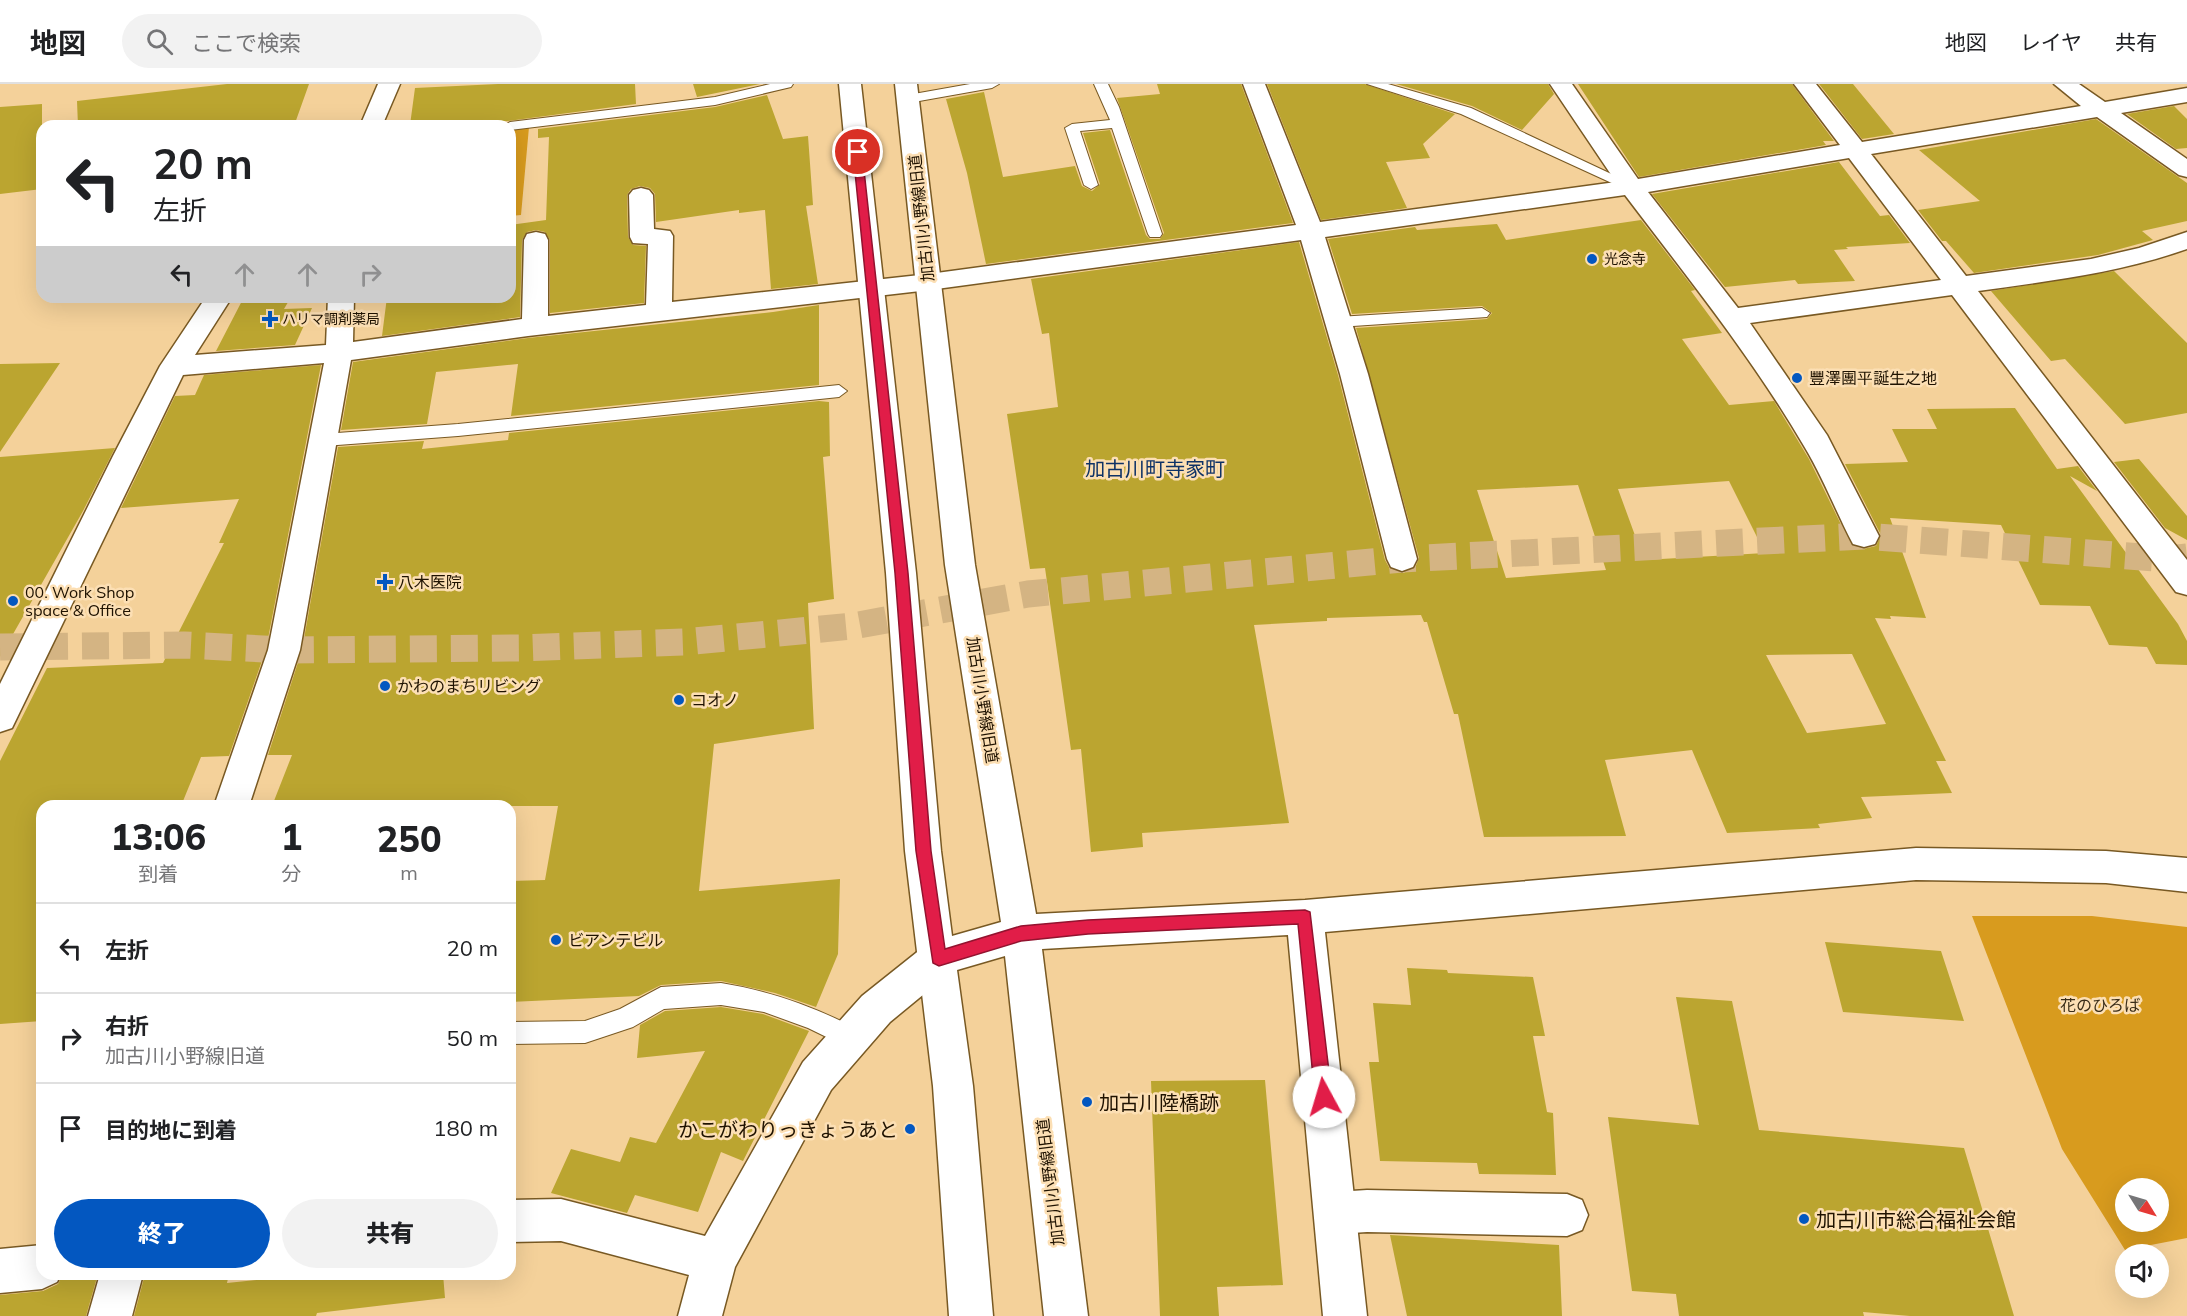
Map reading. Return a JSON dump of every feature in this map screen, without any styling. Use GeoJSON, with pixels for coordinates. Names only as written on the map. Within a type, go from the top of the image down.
{"type":"FeatureCollection","features":[{"type":"Feature","properties":{"kind":"street"},"geometry":{"type":"LineString","coordinates":[[372,120],[389,84]]}},
{"type":"Feature","properties":{"kind":"street"},"geometry":{"type":"LineString","coordinates":[[850,84],[901,573],[923,851],[939,958],[953,1086],[971,1316]]}},
{"type":"Feature","properties":{"kind":"street"},"geometry":{"type":"LineString","coordinates":[[1254,84],[1311,231],[1402,560]]}},
{"type":"Feature","properties":{"kind":"street"},"geometry":{"type":"LineString","coordinates":[[1561,84],[1632,187],[1733,317],[1799,413],[1844,489],[1864,536]]}},
{"type":"Feature","properties":{"kind":"street"},"geometry":{"type":"LineString","coordinates":[[1805,84],[1857,148],[2187,583]]}},
{"type":"Feature","properties":{"kind":"street"},"geometry":{"type":"LineString","coordinates":[[2066,84],[2187,170]]}},
{"type":"Feature","properties":{"kind":"street","name":"加古川小野線旧道"},"geometry":{"type":"LineString","coordinates":[[907,91],[960,565],[1021,933],[1066,1316]]}},
{"type":"Feature","properties":{"kind":"street"},"geometry":{"type":"LineString","coordinates":[[174,366],[339,353],[535,326],[929,282],[1311,231],[1632,187],[2181,95]]}},
{"type":"Feature","properties":{"kind":"street"},"geometry":{"type":"LineString","coordinates":[[641,195],[642,237],[661,236],[659,312]]}},
{"type":"Feature","properties":{"kind":"street"},"geometry":{"type":"LineString","coordinates":[[535,326],[536,240]]}},
{"type":"Feature","properties":{"kind":"street"},"geometry":{"type":"LineString","coordinates":[[1733,317],[2091,267],[2145,255],[2187,240]]}},
{"type":"Feature","properties":{"kind":"street"},"geometry":{"type":"LineString","coordinates":[[0,718],[127,456],[174,366],[215,303]]}},
{"type":"Feature","properties":{"kind":"street"},"geometry":{"type":"LineString","coordinates":[[233,800],[284,650],[339,353],[340,303]]}},
{"type":"Feature","properties":{"kind":"street"},"geometry":{"type":"LineString","coordinates":[[700,1316],[715,1260],[817,1076],[849,1037],[876,1009],[939,958],[1021,933],[1088,927],[1305,917],[1916,864],[2106,867],[2187,875]]}},
{"type":"Feature","properties":{"kind":"street"},"geometry":{"type":"LineString","coordinates":[[1305,917],[1345,1316]]}},
{"type":"Feature","properties":{"kind":"street"},"geometry":{"type":"LineString","coordinates":[[1336,1214],[1367,1211],[1567,1215]]}},
{"type":"Feature","properties":{"kind":"street"},"geometry":{"type":"LineString","coordinates":[[516,1221],[561,1220],[715,1260]]}},
{"type":"Feature","properties":{"kind":"street"},"geometry":{"type":"LineString","coordinates":[[0,1271],[36,1268]]}},
{"type":"Feature","properties":{"kind":"street"},"geometry":{"type":"LineString","coordinates":[[110,1316],[120,1280]]}},
{"type":"Feature","properties":{"kind":"lane"},"geometry":{"type":"LineString","coordinates":[[516,125],[716,101],[786,84]]}},
{"type":"Feature","properties":{"kind":"lane"},"geometry":{"type":"LineString","coordinates":[[907,91],[992,84]]}},
{"type":"Feature","properties":{"kind":"lane"},"geometry":{"type":"LineString","coordinates":[[1101,84],[1117,123],[1155,234]]}},
{"type":"Feature","properties":{"kind":"lane"},"geometry":{"type":"LineString","coordinates":[[1374,84],[1466,111],[1632,187]]}},
{"type":"Feature","properties":{"kind":"lane"},"geometry":{"type":"LineString","coordinates":[[1091,185],[1072,128],[1117,123]]}},
{"type":"Feature","properties":{"kind":"lane"},"geometry":{"type":"LineString","coordinates":[[1338,322],[1482,313]]}},
{"type":"Feature","properties":{"kind":"lane"},"geometry":{"type":"LineString","coordinates":[[324,440],[458,430],[839,391]]}},
{"type":"Feature","properties":{"kind":"lane"},"geometry":{"type":"LineString","coordinates":[[516,1033],[585,1032],[625,1018],[661,998],[721,994],[764,1001],[814,1019],[849,1037]]}},
{"type":"Feature","properties":{"kind":"green space"},"geometry":{"type":"Polygon","coordinates":[[[529,127],[521,215],[516,215],[516,128],[529,127]]]}},
{"type":"Feature","properties":{"kind":"green space","name":"花のひろば"},"geometry":{"type":"Polygon","coordinates":[[[1972,916],[2092,916],[2187,927],[2187,1238],[2156,1244],[2121,1244],[2062,1149],[1972,916]]]}},
{"type":"Feature","properties":{"kind":"building"},"geometry":{"type":"Polygon","coordinates":[[[227,84],[309,84],[296,120],[78,120],[77,101],[227,84]]]}},
{"type":"Feature","properties":{"kind":"building"},"geometry":{"type":"Polygon","coordinates":[[[498,84],[635,84],[636,104],[516,120],[411,120],[415,88],[498,84]]]}},
{"type":"Feature","properties":{"kind":"building"},"geometry":{"type":"Polygon","coordinates":[[[693,84],[760,84],[697,97],[693,84]]]}},
{"type":"Feature","properties":{"kind":"building"},"geometry":{"type":"Polygon","coordinates":[[[1157,84],[1241,84],[1293,223],[986,264],[967,173],[946,99],[984,92],[1003,177],[1075,166],[1082,186],[1092,191],[1100,184],[1083,133],[1110,130],[1146,235],[1150,239],[1160,239],[1164,233],[1117,98],[1160,94],[1157,84]]]}},
{"type":"Feature","properties":{"kind":"building"},"geometry":{"type":"Polygon","coordinates":[[[1267,84],[1365,84],[1455,114],[1423,144],[1430,158],[1386,162],[1407,208],[1321,220],[1267,84]]]}},
{"type":"Feature","properties":{"kind":"building"},"geometry":{"type":"Polygon","coordinates":[[[1396,84],[1548,84],[1554,94],[1522,130],[1472,106],[1396,84]]]}},
{"type":"Feature","properties":{"kind":"building"},"geometry":{"type":"Polygon","coordinates":[[[1578,84],[1792,84],[1834,141],[1823,141],[1826,145],[1639,177],[1578,84]]]}},
{"type":"Feature","properties":{"kind":"building"},"geometry":{"type":"Polygon","coordinates":[[[1819,84],[1853,84],[1894,134],[1862,139],[1819,84]]]}},
{"type":"Feature","properties":{"kind":"building"},"geometry":{"type":"Polygon","coordinates":[[[767,95],[783,139],[808,136],[813,205],[806,206],[818,284],[771,289],[765,210],[739,213],[739,210],[656,222],[655,194],[650,188],[640,186],[631,189],[627,195],[628,237],[633,245],[646,246],[644,303],[550,313],[550,240],[545,232],[536,230],[527,232],[522,240],[520,317],[382,336],[386,303],[516,303],[516,224],[546,220],[549,137],[538,138],[538,129],[715,107],[767,95]]]}},
{"type":"Feature","properties":{"kind":"building"},"geometry":{"type":"Polygon","coordinates":[[[42,104],[42,120],[36,120],[36,190],[0,194],[0,107],[42,104]]]}},
{"type":"Feature","properties":{"kind":"building"},"geometry":{"type":"Polygon","coordinates":[[[2174,106],[2187,119],[2187,148],[2176,149],[2127,114],[2174,106]]]}},
{"type":"Feature","properties":{"kind":"building"},"geometry":{"type":"Polygon","coordinates":[[[2096,119],[2187,183],[2187,221],[2142,231],[2153,240],[2098,255],[1974,273],[1946,241],[1942,241],[1918,210],[1980,201],[1919,150],[2096,119]]]}},
{"type":"Feature","properties":{"kind":"building"},"geometry":{"type":"Polygon","coordinates":[[[1839,162],[1880,216],[1889,215],[1910,243],[1846,247],[1848,249],[1834,250],[1855,281],[1798,284],[1795,280],[1725,287],[1652,194],[1839,162]]]}},
{"type":"Feature","properties":{"kind":"building"},"geometry":{"type":"Polygon","coordinates":[[[1641,220],[1695,290],[1691,291],[1722,333],[1682,339],[1729,405],[1774,401],[1809,459],[1851,545],[1863,549],[1876,546],[1881,535],[1845,464],[1908,462],[1892,429],[1937,429],[1927,409],[2015,408],[2057,469],[2078,466],[2097,491],[2070,476],[2178,624],[2187,641],[2187,665],[2156,664],[2147,647],[2109,645],[2090,606],[2040,605],[2001,525],[1890,518],[1926,618],[1890,616],[1891,619],[1875,618],[1946,761],[1936,761],[1952,793],[1861,797],[1872,818],[1818,824],[1820,828],[1727,833],[1692,750],[1605,760],[1626,836],[1484,837],[1458,714],[1454,714],[1427,622],[1424,622],[1421,615],[1327,618],[1327,621],[1254,625],[1289,823],[1142,833],[1143,847],[1091,852],[1081,749],[1071,750],[1045,568],[1030,569],[1007,414],[1058,407],[1049,333],[1042,334],[1031,279],[1299,242],[1338,375],[1385,560],[1390,569],[1403,573],[1415,568],[1419,558],[1356,328],[1487,319],[1492,313],[1482,306],[1352,314],[1328,239],[1415,227],[1417,230],[1497,224],[1506,240],[1641,220]],[[1729,481],[1618,489],[1644,560],[1765,553],[1729,481]],[[1578,485],[1477,490],[1506,578],[1606,570],[1578,485]],[[1852,654],[1766,655],[1807,733],[1886,724],[1852,654]]]}},
{"type":"Feature","properties":{"kind":"building"},"geometry":{"type":"Polygon","coordinates":[[[2114,271],[2187,343],[2187,413],[2125,424],[2065,359],[2051,361],[1991,291],[2114,271]]]}},
{"type":"Feature","properties":{"kind":"building"},"geometry":{"type":"Polygon","coordinates":[[[241,303],[288,303],[284,309],[312,308],[295,345],[216,351],[241,303]]]}},
{"type":"Feature","properties":{"kind":"building"},"geometry":{"type":"Polygon","coordinates":[[[819,305],[819,385],[511,416],[518,364],[436,372],[427,424],[341,430],[353,362],[528,338],[819,305]]]}},
{"type":"Feature","properties":{"kind":"building"},"geometry":{"type":"Polygon","coordinates":[[[60,363],[0,452],[0,364],[60,363]]]}},
{"type":"Feature","properties":{"kind":"building"},"geometry":{"type":"Polygon","coordinates":[[[321,365],[266,649],[229,756],[201,757],[183,800],[36,800],[36,1021],[0,1024],[0,761],[47,668],[163,663],[224,543],[219,543],[239,499],[121,508],[175,396],[195,395],[204,375],[321,365]]]}},
{"type":"Feature","properties":{"kind":"building"},"geometry":{"type":"Polygon","coordinates":[[[819,401],[829,402],[830,456],[823,457],[834,599],[808,603],[814,729],[714,744],[699,891],[840,879],[838,954],[816,1007],[775,993],[721,981],[661,985],[639,996],[516,1002],[516,881],[545,880],[558,806],[516,806],[516,800],[274,800],[292,755],[268,755],[302,650],[338,447],[424,441],[422,449],[508,440],[509,433],[819,401]]]}},
{"type":"Feature","properties":{"kind":"building"},"geometry":{"type":"Polygon","coordinates":[[[115,448],[83,511],[0,657],[0,457],[115,448]]]}},
{"type":"Feature","properties":{"kind":"building"},"geometry":{"type":"Polygon","coordinates":[[[2139,459],[2187,516],[2187,540],[2165,528],[2114,462],[2139,459]]]}},
{"type":"Feature","properties":{"kind":"building"},"geometry":{"type":"Polygon","coordinates":[[[1825,942],[1941,951],[1964,1021],[1843,1012],[1825,942]]]}},
{"type":"Feature","properties":{"kind":"building"},"geometry":{"type":"Polygon","coordinates":[[[1407,968],[1447,970],[1448,973],[1533,977],[1545,1036],[1533,1036],[1547,1112],[1553,1113],[1556,1175],[1479,1174],[1477,1163],[1380,1161],[1369,1062],[1379,1062],[1373,1003],[1411,1005],[1407,968]]]}},
{"type":"Feature","properties":{"kind":"building","name":"加古川市総合福祉会館"},"geometry":{"type":"Polygon","coordinates":[[[1676,997],[1732,1001],[1759,1130],[1964,1148],[2014,1316],[1910,1316],[1863,1312],[1864,1316],[1679,1316],[1676,1294],[1632,1291],[1608,1117],[1699,1125],[1676,997]]]}},
{"type":"Feature","properties":{"kind":"building"},"geometry":{"type":"Polygon","coordinates":[[[721,1007],[763,1014],[809,1031],[743,1161],[721,1152],[698,1212],[635,1195],[627,1213],[551,1193],[571,1149],[620,1162],[630,1137],[656,1143],[705,1051],[637,1058],[640,1025],[665,1011],[721,1007]]]}},
{"type":"Feature","properties":{"kind":"building"},"geometry":{"type":"Polygon","coordinates":[[[1265,1080],[1283,1285],[1217,1287],[1219,1316],[1160,1316],[1151,1081],[1265,1080]]]}},
{"type":"Feature","properties":{"kind":"building"},"geometry":{"type":"Polygon","coordinates":[[[1390,1235],[1559,1245],[1562,1316],[1407,1316],[1390,1235]]]}},
{"type":"Feature","properties":{"kind":"building"},"geometry":{"type":"Polygon","coordinates":[[[60,1280],[96,1280],[86,1316],[0,1316],[0,1295],[43,1291],[58,1284],[60,1280]]]}},
{"type":"Feature","properties":{"kind":"building"},"geometry":{"type":"Polygon","coordinates":[[[143,1280],[228,1280],[227,1283],[255,1280],[444,1280],[445,1298],[317,1313],[316,1316],[134,1316],[143,1280]]]}},
{"type":"Feature","properties":{"kind":"tunnel"},"geometry":{"type":"LineString","coordinates":[[0,647],[184,645],[284,650],[519,648],[684,642],[853,626],[1028,594],[1402,559],[1864,536],[2169,559],[2187,557]]}},
{"type":"Feature","properties":{"kind":"place","name":"光念寺"},"geometry":{"type":"Point","coordinates":[1592,259]}},
{"type":"Feature","properties":{"kind":"place","name":"ハリマ調剤薬局"},"geometry":{"type":"Point","coordinates":[270,319]}},
{"type":"Feature","properties":{"kind":"place","name":"豐澤團平誕生之地"},"geometry":{"type":"Point","coordinates":[1797,378]}},
{"type":"Feature","properties":{"kind":"place","name":"八木医院"},"geometry":{"type":"Point","coordinates":[385,582]}},
{"type":"Feature","properties":{"kind":"place","name":"00. Work Shop space & Office"},"geometry":{"type":"Point","coordinates":[13,601]}},
{"type":"Feature","properties":{"kind":"place","name":"かわのまちリビング"},"geometry":{"type":"Point","coordinates":[385,686]}},
{"type":"Feature","properties":{"kind":"place","name":"コオノ"},"geometry":{"type":"Point","coordinates":[679,700]}},
{"type":"Feature","properties":{"kind":"place","name":"ビアンテビル"},"geometry":{"type":"Point","coordinates":[556,940]}},
{"type":"Feature","properties":{"kind":"place","name":"加古川陸橋跡"},"geometry":{"type":"Point","coordinates":[1087,1102]}},
{"type":"Feature","properties":{"kind":"place","name":"かこがわりっきょうあと"},"geometry":{"type":"Point","coordinates":[910,1129]}},
{"type":"Feature","properties":{"kind":"place","name":"加古川市総合福祉会館"},"geometry":{"type":"Point","coordinates":[1804,1219]}},
{"type":"Feature","properties":{"kind":"district","name":"加古川町寺家町"},"geometry":{"type":"Point","coordinates":[1155,468]}},
{"type":"Feature","properties":{"kind":"route"},"geometry":{"type":"LineString","coordinates":[[858,152],[901,573],[923,851],[939,958],[1021,933],[1088,927],[1305,917],[1324,1097]]}}]}
